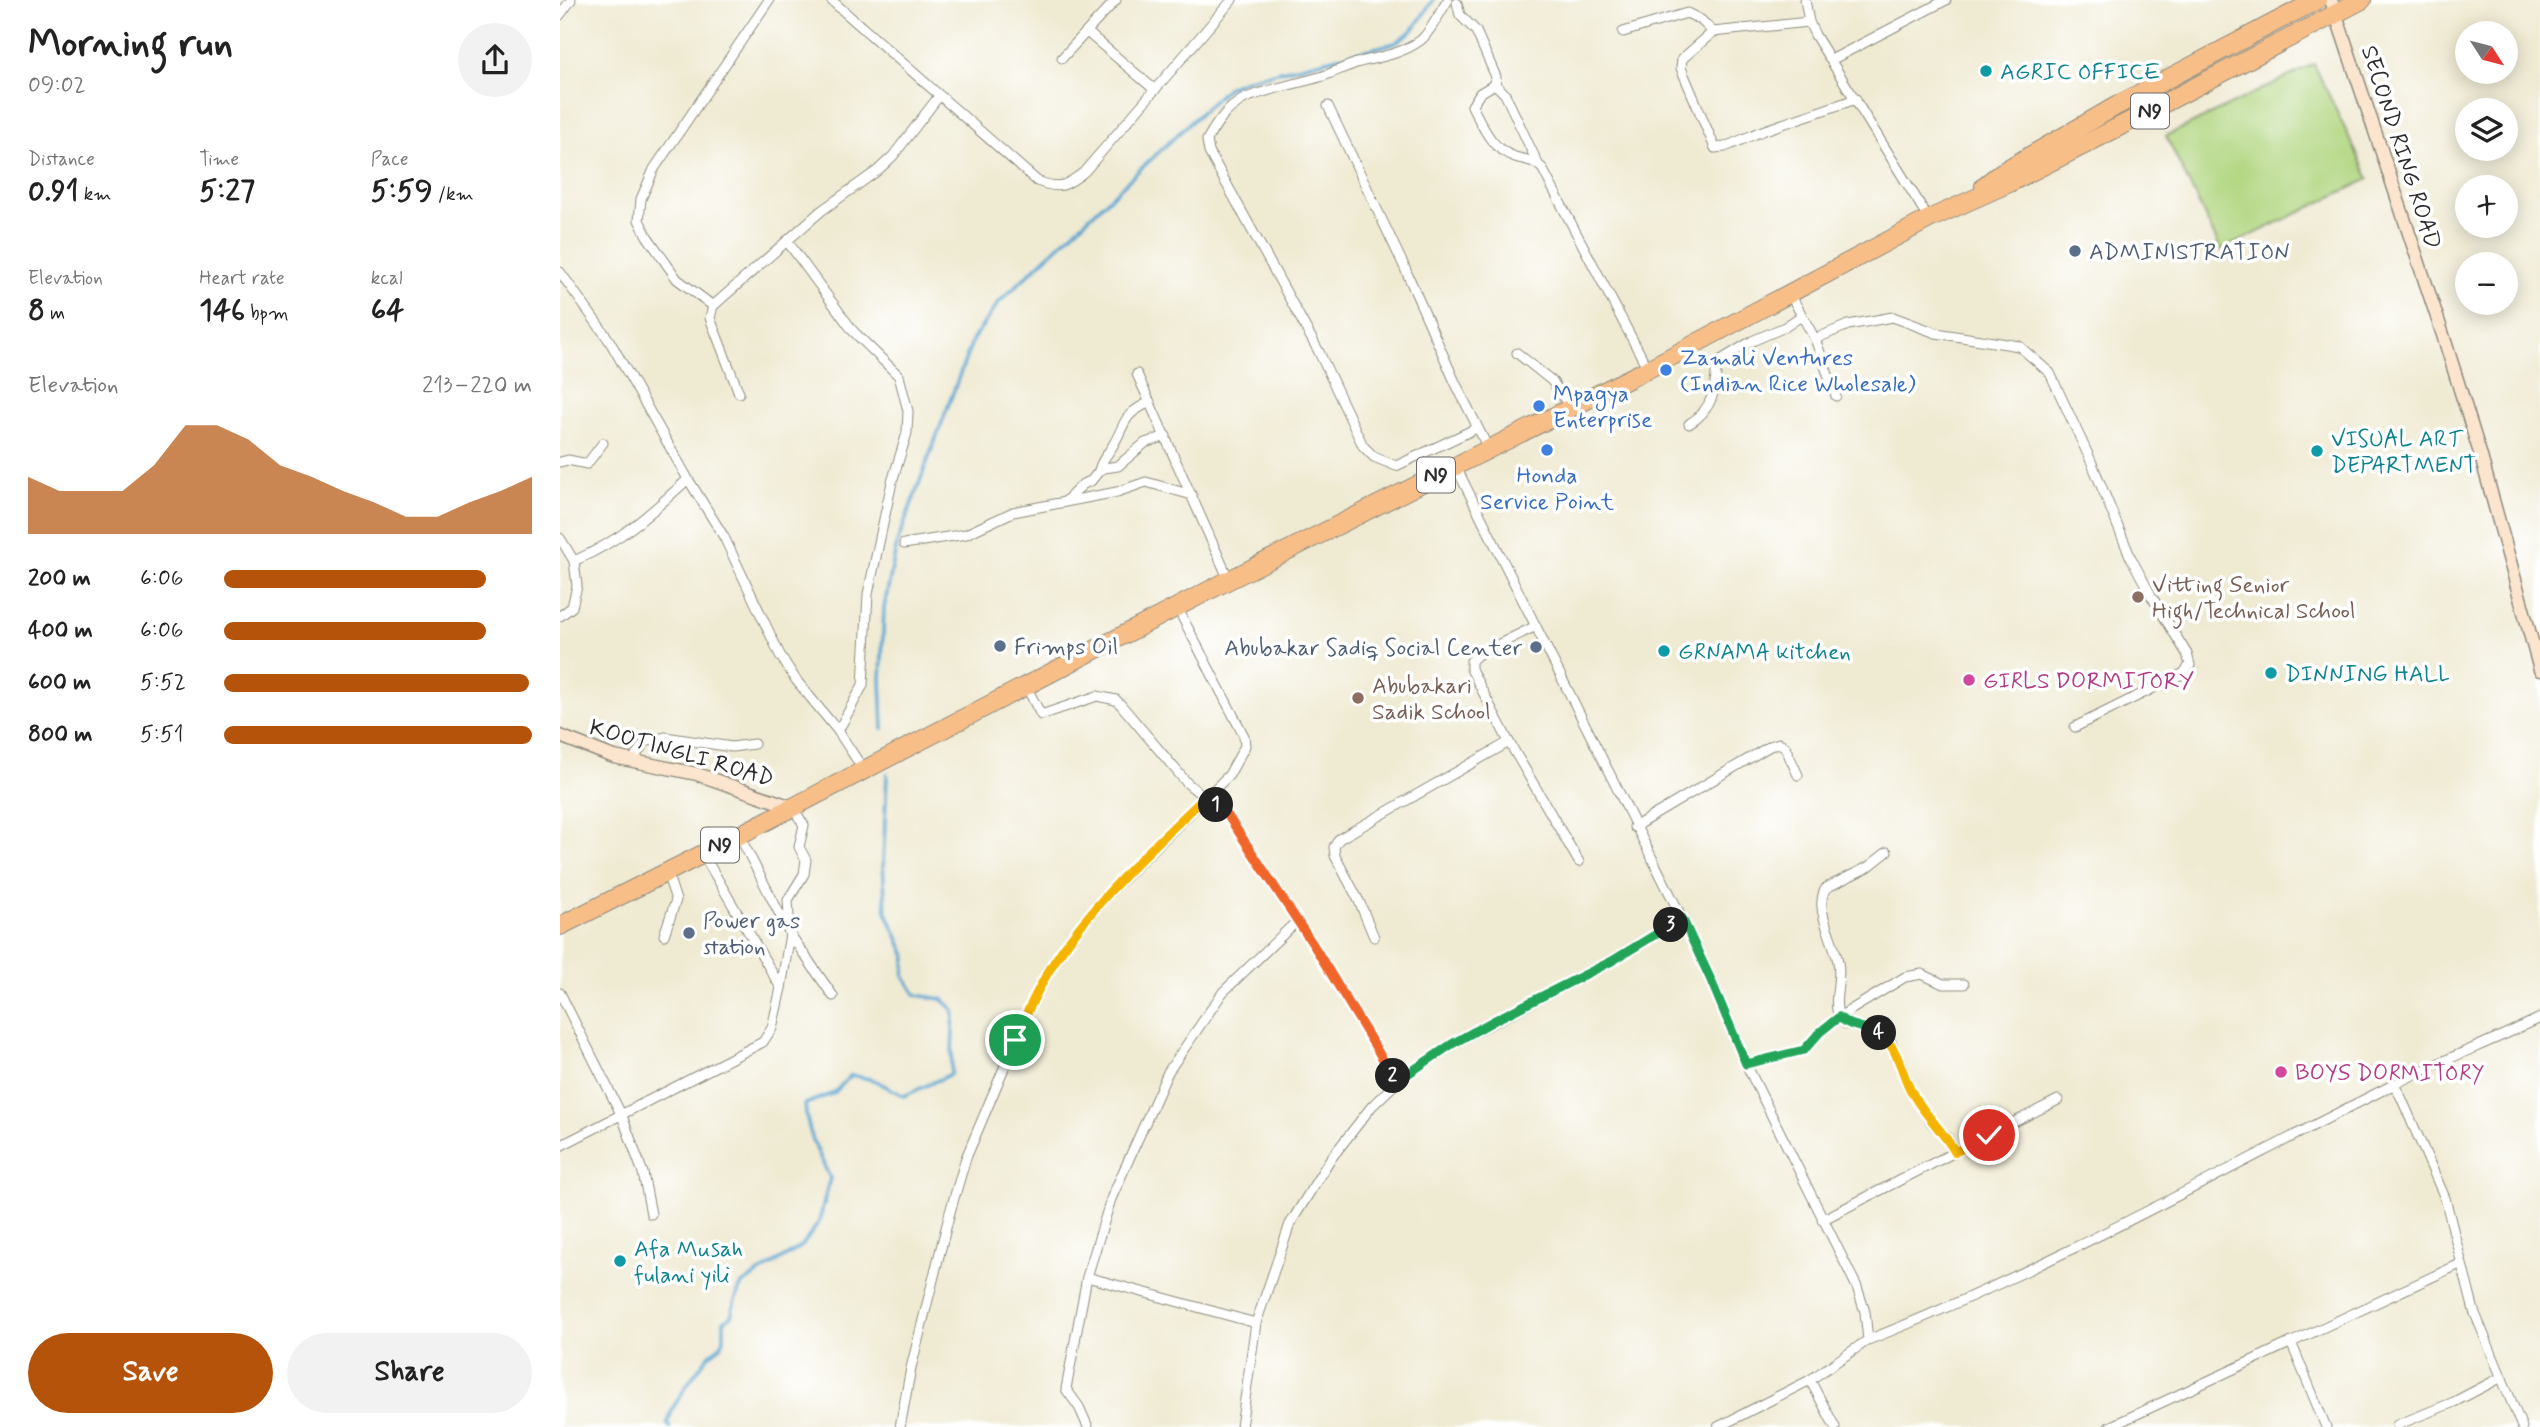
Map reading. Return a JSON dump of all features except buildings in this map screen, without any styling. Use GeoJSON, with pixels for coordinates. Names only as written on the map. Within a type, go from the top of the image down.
{"type":"FeatureCollection","features":[{"type":"Feature","properties":{"kind":"highway","name":"N9"},"geometry":{"type":"LineString","coordinates":[[1961,203],[2003,172],[2118,105],[2317,0]]}},
{"type":"Feature","properties":{"kind":"highway","name":"N9"},"geometry":{"type":"LineString","coordinates":[[560,926],[703,855],[1229,580],[1648,369],[1928,219],[2007,184],[2084,145],[2333,6],[2362,0]]}},
{"type":"Feature","properties":{"kind":"street"},"geometry":{"type":"LineString","coordinates":[[560,15],[571,0]]}},
{"type":"Feature","properties":{"kind":"street"},"geometry":{"type":"LineString","coordinates":[[713,306],[677,279],[647,236],[639,220],[641,199],[654,169],[769,0]]}},
{"type":"Feature","properties":{"kind":"street"},"geometry":{"type":"LineString","coordinates":[[1062,58],[1116,0]]}},
{"type":"Feature","properties":{"kind":"street"},"geometry":{"type":"LineString","coordinates":[[838,2],[939,96],[1037,181],[1052,187],[1068,184],[1084,172],[1232,0]]}},
{"type":"Feature","properties":{"kind":"street"},"geometry":{"type":"LineString","coordinates":[[1805,0],[1809,22],[1830,60],[1928,219]]}},
{"type":"Feature","properties":{"kind":"street"},"geometry":{"type":"LineString","coordinates":[[1830,60],[1945,0]]}},
{"type":"Feature","properties":{"kind":"street"},"geometry":{"type":"LineString","coordinates":[[1455,1],[1452,11],[1436,16],[1422,39],[1397,52],[1243,99],[1221,117],[1207,140],[1209,152],[1319,352],[1363,446],[1374,457],[1396,466],[1477,428]]}},
{"type":"Feature","properties":{"kind":"street"},"geometry":{"type":"LineString","coordinates":[[1455,1],[1460,15],[1476,31],[1496,77],[1495,83],[1480,93],[1472,106],[1480,122],[1496,147],[1538,164]]}},
{"type":"Feature","properties":{"kind":"street","name":"SECOND RING ROAD"},"geometry":{"type":"LineString","coordinates":[[2333,6],[2480,453],[2540,670]]}},
{"type":"Feature","properties":{"kind":"street"},"geometry":{"type":"LineString","coordinates":[[1623,32],[1687,13],[1701,20],[1713,32]]}},
{"type":"Feature","properties":{"kind":"street"},"geometry":{"type":"LineString","coordinates":[[1809,22],[1713,32],[1682,59],[1681,68],[1714,148],[1725,147],[1772,127],[1856,99]]}},
{"type":"Feature","properties":{"kind":"street"},"geometry":{"type":"LineString","coordinates":[[1087,32],[1156,89]]}},
{"type":"Feature","properties":{"kind":"street"},"geometry":{"type":"LineString","coordinates":[[1495,83],[1505,94],[1538,164],[1648,369]]}},
{"type":"Feature","properties":{"kind":"street"},"geometry":{"type":"LineString","coordinates":[[739,393],[710,318],[713,306],[821,211],[877,171],[893,156],[939,96]]}},
{"type":"Feature","properties":{"kind":"street"},"geometry":{"type":"LineString","coordinates":[[1328,106],[1488,448]]}},
{"type":"Feature","properties":{"kind":"street"},"geometry":{"type":"LineString","coordinates":[[787,241],[853,331],[899,376],[908,411],[907,433],[892,482],[868,594],[863,685],[838,731]]}},
{"type":"Feature","properties":{"kind":"street"},"geometry":{"type":"LineString","coordinates":[[560,272],[608,340],[732,551],[779,655],[796,680],[870,766]]}},
{"type":"Feature","properties":{"kind":"street"},"geometry":{"type":"LineString","coordinates":[[1790,294],[1815,339],[1836,396]]}},
{"type":"Feature","properties":{"kind":"street"},"geometry":{"type":"LineString","coordinates":[[1689,424],[1700,417],[1709,406],[1717,382],[1716,363],[1801,316]]}},
{"type":"Feature","properties":{"kind":"street"},"geometry":{"type":"LineString","coordinates":[[1815,339],[1848,325],[1893,317],[1936,333],[2019,346],[2050,373],[2091,461],[2130,556],[2187,654],[2190,665],[2184,673],[2075,727]]}},
{"type":"Feature","properties":{"kind":"street"},"geometry":{"type":"LineString","coordinates":[[1517,353],[1552,381],[1570,407]]}},
{"type":"Feature","properties":{"kind":"street"},"geometry":{"type":"LineString","coordinates":[[1137,373],[1229,580]]}},
{"type":"Feature","properties":{"kind":"street"},"geometry":{"type":"LineString","coordinates":[[1065,502],[1099,471],[1124,421],[1137,408],[1150,402]]}},
{"type":"Feature","properties":{"kind":"street"},"geometry":{"type":"LineString","coordinates":[[1099,471],[1118,467],[1145,443],[1166,436]]}},
{"type":"Feature","properties":{"kind":"street"},"geometry":{"type":"LineString","coordinates":[[560,462],[568,460],[586,464],[603,443]]}},
{"type":"Feature","properties":{"kind":"street"},"geometry":{"type":"LineString","coordinates":[[1455,465],[1634,827],[1682,918],[1746,1064],[1857,1287],[1868,1340]]}},
{"type":"Feature","properties":{"kind":"street"},"geometry":{"type":"LineString","coordinates":[[574,561],[630,531],[688,479]]}},
{"type":"Feature","properties":{"kind":"street"},"geometry":{"type":"LineString","coordinates":[[904,544],[966,534],[1013,512],[1117,492],[1146,482],[1192,495]]}},
{"type":"Feature","properties":{"kind":"street"},"geometry":{"type":"LineString","coordinates":[[560,538],[574,561],[577,586],[572,607],[560,616]]}},
{"type":"Feature","properties":{"kind":"street"},"geometry":{"type":"LineString","coordinates":[[900,1427],[911,1368],[960,1180],[1004,1065],[1046,976],[1068,942],[1102,900],[1229,775],[1245,746],[1244,736],[1177,607]]}},
{"type":"Feature","properties":{"kind":"street"},"geometry":{"type":"LineString","coordinates":[[1536,626],[1477,655],[1471,661],[1471,669],[1509,743],[1579,862]]}},
{"type":"Feature","properties":{"kind":"street"},"geometry":{"type":"LineString","coordinates":[[1026,686],[1041,716],[1097,696],[1116,701],[1133,717],[1173,767],[1228,816],[1297,921],[1396,1082]]}},
{"type":"Feature","properties":{"kind":"street","name":"KOOTINGLI ROAD"},"geometry":{"type":"LineString","coordinates":[[560,736],[580,746],[632,761],[697,774],[792,807]]}},
{"type":"Feature","properties":{"kind":"street"},"geometry":{"type":"LineString","coordinates":[[632,761],[645,742],[665,737],[732,747],[754,744]]}},
{"type":"Feature","properties":{"kind":"street"},"geometry":{"type":"LineString","coordinates":[[1374,937],[1359,901],[1335,856],[1334,847],[1339,839],[1509,743]]}},
{"type":"Feature","properties":{"kind":"street"},"geometry":{"type":"LineString","coordinates":[[1634,827],[1779,743],[1785,747],[1798,775]]}},
{"type":"Feature","properties":{"kind":"street"},"geometry":{"type":"LineString","coordinates":[[560,1146],[763,1042],[772,1028],[781,988],[790,934],[788,900],[804,874],[806,860],[799,847],[804,825],[792,807]]}},
{"type":"Feature","properties":{"kind":"street"},"geometry":{"type":"LineString","coordinates":[[739,835],[790,934],[832,996]]}},
{"type":"Feature","properties":{"kind":"street"},"geometry":{"type":"LineString","coordinates":[[1887,852],[1868,867],[1826,888],[1822,894],[1819,907],[1827,923],[1839,963],[1840,981],[1836,1006],[1839,1017],[1846,1024],[1868,1028],[1891,1042],[1911,1092],[1955,1152]]}},
{"type":"Feature","properties":{"kind":"street"},"geometry":{"type":"LineString","coordinates":[[703,855],[781,988]]}},
{"type":"Feature","properties":{"kind":"street"},"geometry":{"type":"LineString","coordinates":[[664,935],[676,900],[667,873]]}},
{"type":"Feature","properties":{"kind":"street"},"geometry":{"type":"LineString","coordinates":[[1241,1427],[1256,1323],[1290,1224],[1308,1191],[1353,1129],[1396,1082],[1452,1044],[1612,961],[1682,918]]}},
{"type":"Feature","properties":{"kind":"street"},"geometry":{"type":"LineString","coordinates":[[1088,1427],[1079,1407],[1066,1389],[1087,1277],[1111,1199],[1168,1072],[1223,992],[1297,921]]}},
{"type":"Feature","properties":{"kind":"street"},"geometry":{"type":"LineString","coordinates":[[1746,1064],[1804,1050],[1820,1032],[1839,1017],[1905,977],[1922,974],[1943,984],[1964,984]]}},
{"type":"Feature","properties":{"kind":"street"},"geometry":{"type":"LineString","coordinates":[[560,993],[622,1116],[643,1173],[651,1214]]}},
{"type":"Feature","properties":{"kind":"street"},"geometry":{"type":"LineString","coordinates":[[1718,1427],[1810,1380],[1868,1340],[1934,1313],[2098,1235],[2393,1084],[2540,1018]]}},
{"type":"Feature","properties":{"kind":"street"},"geometry":{"type":"LineString","coordinates":[[2393,1084],[2445,1198],[2474,1311],[2522,1427]]}},
{"type":"Feature","properties":{"kind":"street"},"geometry":{"type":"LineString","coordinates":[[1822,1220],[2058,1100]]}},
{"type":"Feature","properties":{"kind":"street"},"geometry":{"type":"LineString","coordinates":[[2109,1427],[2460,1264]]}},
{"type":"Feature","properties":{"kind":"street"},"geometry":{"type":"LineString","coordinates":[[1087,1277],[1256,1323]]}},
{"type":"Feature","properties":{"kind":"street"},"geometry":{"type":"LineString","coordinates":[[2291,1342],[2326,1427]]}},
{"type":"Feature","properties":{"kind":"street"},"geometry":{"type":"LineString","coordinates":[[2397,1425],[2454,1402],[2502,1377]]}},
{"type":"Feature","properties":{"kind":"street"},"geometry":{"type":"LineString","coordinates":[[1810,1380],[1835,1427]]}},
{"type":"Feature","properties":{"kind":"green space"},"geometry":{"type":"Polygon","coordinates":[[[2314,64],[2369,179],[2221,250],[2166,136],[2314,64]]]}},
{"type":"Feature","properties":{"kind":"waterway"},"geometry":{"type":"LineString","coordinates":[[883,729],[881,680],[884,608],[897,543],[973,339],[999,302],[1228,87],[1249,79],[1395,43],[1413,30],[1433,0]]}},
{"type":"Feature","properties":{"kind":"waterway"},"geometry":{"type":"LineString","coordinates":[[670,1427],[667,1424],[674,1406],[689,1382],[709,1355],[721,1346],[724,1339],[724,1321],[731,1316],[742,1284],[802,1246],[819,1222],[830,1178],[817,1151],[805,1104],[834,1093],[851,1075],[874,1080],[904,1096],[951,1074],[954,1010],[942,999],[916,995],[904,976],[906,956],[886,911],[883,865],[887,774]]}},
{"type":"Feature","properties":{"kind":"place","name":"AGRIC OFFICE"},"geometry":{"type":"Point","coordinates":[1986,71]}},
{"type":"Feature","properties":{"kind":"place","name":"ADMINISTRATION"},"geometry":{"type":"Point","coordinates":[2075,251]}},
{"type":"Feature","properties":{"kind":"place","name":"Zamali Ventures (Indian Rice Wholesale)"},"geometry":{"type":"Point","coordinates":[1666,370]}},
{"type":"Feature","properties":{"kind":"place","name":"Mpagya Enterprise"},"geometry":{"type":"Point","coordinates":[1539,406]}},
{"type":"Feature","properties":{"kind":"place","name":"Honda Service Point"},"geometry":{"type":"Point","coordinates":[1547,450]}},
{"type":"Feature","properties":{"kind":"place","name":"VISUAL ART DEPARTMENT"},"geometry":{"type":"Point","coordinates":[2317,451]}},
{"type":"Feature","properties":{"kind":"place","name":"Vitting Senior High/Technical School"},"geometry":{"type":"Point","coordinates":[2138,597]}},
{"type":"Feature","properties":{"kind":"place","name":"Frimps Oil"},"geometry":{"type":"Point","coordinates":[1000,646]}},
{"type":"Feature","properties":{"kind":"place","name":"Abubakar Sadiq Social Center"},"geometry":{"type":"Point","coordinates":[1536,647]}},
{"type":"Feature","properties":{"kind":"place","name":"GRNAMA kitchen"},"geometry":{"type":"Point","coordinates":[1664,651]}},
{"type":"Feature","properties":{"kind":"place","name":"DINNING HALL"},"geometry":{"type":"Point","coordinates":[2271,673]}},
{"type":"Feature","properties":{"kind":"place","name":"GIRLS DORMITORY"},"geometry":{"type":"Point","coordinates":[1969,680]}},
{"type":"Feature","properties":{"kind":"place","name":"Abubakari Sadik School"},"geometry":{"type":"Point","coordinates":[1358,698]}},
{"type":"Feature","properties":{"kind":"place","name":"Power gas station"},"geometry":{"type":"Point","coordinates":[689,933]}},
{"type":"Feature","properties":{"kind":"place","name":"BOYS DORMITORY"},"geometry":{"type":"Point","coordinates":[2281,1072]}},
{"type":"Feature","properties":{"kind":"place","name":"Afa Musah fulani yili"},"geometry":{"type":"Point","coordinates":[620,1261]}},
{"type":"Feature","properties":{"kind":"route"},"geometry":{"type":"LineString","coordinates":[[1015,1040],[1046,976],[1068,942],[1102,900],[1205,797],[1228,816],[1314,946],[1396,1082],[1452,1044],[1612,961],[1682,918],[1746,1064],[1804,1050],[1820,1032],[1839,1017],[1846,1024],[1882,1034],[1891,1042],[1911,1092],[1955,1152],[1989,1135]]}}]}
